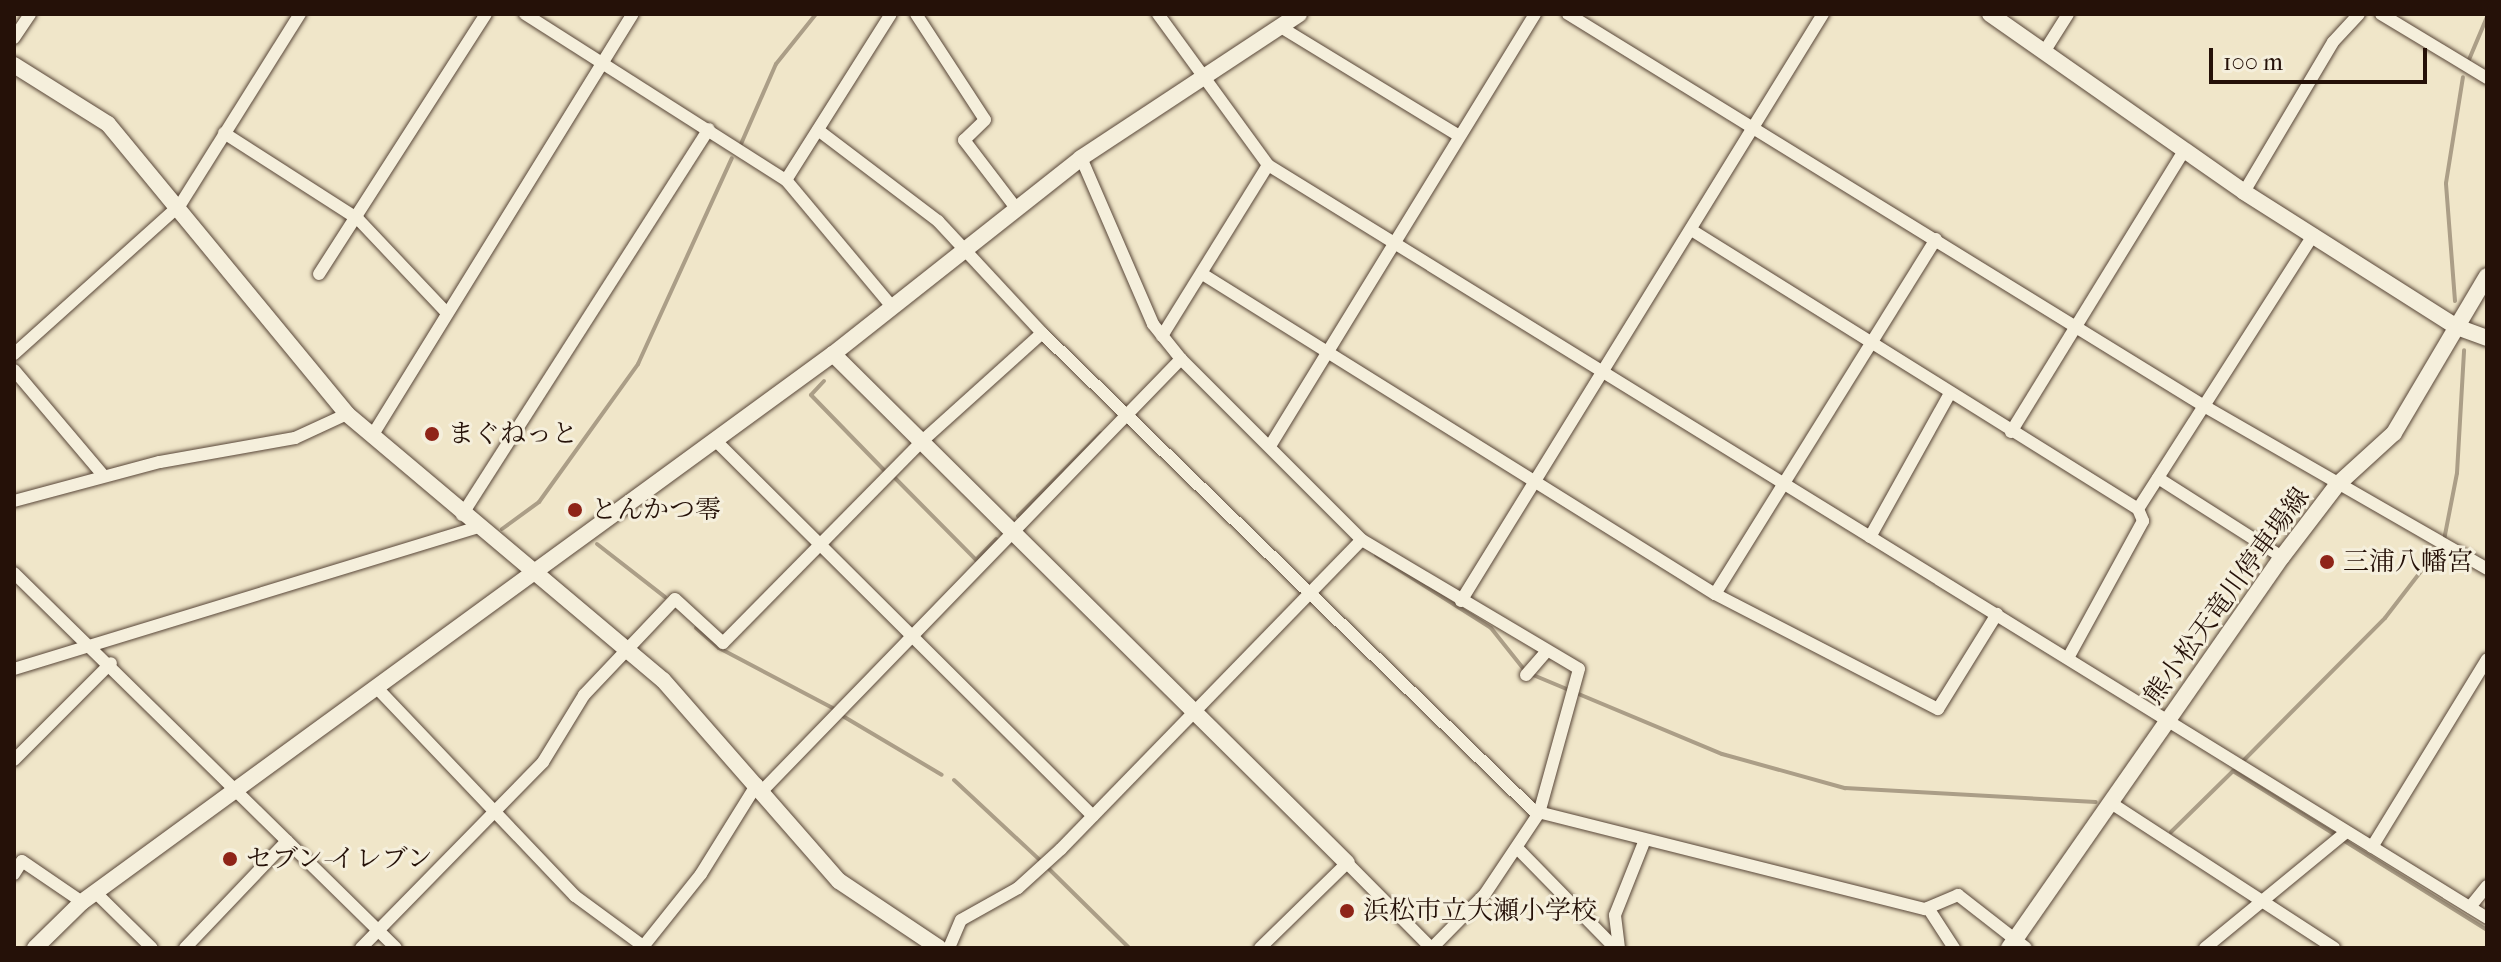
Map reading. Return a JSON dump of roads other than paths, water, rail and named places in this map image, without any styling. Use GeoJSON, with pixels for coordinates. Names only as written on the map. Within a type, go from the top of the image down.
{"type":"FeatureCollection","features":[{"type":"Feature","properties":{"kind":"street"},"geometry":{"type":"LineString","coordinates":[[14,38],[30,14]]}},
{"type":"Feature","properties":{"kind":"street"},"geometry":{"type":"LineString","coordinates":[[14,354],[180,205],[300,14]]}},
{"type":"Feature","properties":{"kind":"street"},"geometry":{"type":"LineString","coordinates":[[319,274],[358,219],[486,14]]}},
{"type":"Feature","properties":{"kind":"street"},"geometry":{"type":"LineString","coordinates":[[525,14],[786,180],[893,308]]}},
{"type":"Feature","properties":{"kind":"street"},"geometry":{"type":"LineString","coordinates":[[372,436],[633,14]]}},
{"type":"Feature","properties":{"kind":"street"},"geometry":{"type":"LineString","coordinates":[[786,180],[891,14]]}},
{"type":"Feature","properties":{"kind":"street"},"geometry":{"type":"LineString","coordinates":[[916,14],[985,120],[964,140],[1016,208]]}},
{"type":"Feature","properties":{"kind":"street"},"geometry":{"type":"LineString","coordinates":[[1158,14],[1268,165],[2068,658],[2343,836],[2372,847],[2487,918]]}},
{"type":"Feature","properties":{"kind":"street"},"geometry":{"type":"LineString","coordinates":[[35,948],[89,897],[833,354],[1081,158],[1200,74],[1299,14]]}},
{"type":"Feature","properties":{"kind":"street"},"geometry":{"type":"LineString","coordinates":[[1270,446],[1325,351],[1535,14]]}},
{"type":"Feature","properties":{"kind":"street"},"geometry":{"type":"LineString","coordinates":[[1568,14],[2204,406],[2337,485],[2348,484],[2487,569]]}},
{"type":"Feature","properties":{"kind":"street"},"geometry":{"type":"LineString","coordinates":[[1461,601],[1603,370],[1693,231],[1823,14]]}},
{"type":"Feature","properties":{"kind":"street"},"geometry":{"type":"LineString","coordinates":[[1990,14],[2244,192],[2457,327],[2487,338]]}},
{"type":"Feature","properties":{"kind":"street"},"geometry":{"type":"LineString","coordinates":[[2044,52],[2068,14]]}},
{"type":"Feature","properties":{"kind":"street"},"geometry":{"type":"LineString","coordinates":[[2244,192],[2333,42],[2359,14]]}},
{"type":"Feature","properties":{"kind":"street"},"geometry":{"type":"LineString","coordinates":[[2381,14],[2487,78]]}},
{"type":"Feature","properties":{"kind":"street"},"geometry":{"type":"LineString","coordinates":[[1279,26],[1459,136]]}},
{"type":"Feature","properties":{"kind":"street"},"geometry":{"type":"LineString","coordinates":[[14,65],[108,124],[180,205],[276,334],[347,414],[476,528],[626,647],[760,787],[839,881],[939,948]]}},
{"type":"Feature","properties":{"kind":"street"},"geometry":{"type":"LineString","coordinates":[[462,515],[709,129]]}},
{"type":"Feature","properties":{"kind":"street"},"geometry":{"type":"LineString","coordinates":[[818,130],[910,196],[966,250],[1042,333],[1539,813],[1644,842],[1928,908],[1958,895],[2017,945]]}},
{"type":"Feature","properties":{"kind":"street"},"geometry":{"type":"LineString","coordinates":[[224,133],[358,219],[446,312]]}},
{"type":"Feature","properties":{"kind":"street"},"geometry":{"type":"LineString","coordinates":[[2011,432],[2184,151]]}},
{"type":"Feature","properties":{"kind":"street"},"geometry":{"type":"LineString","coordinates":[[833,354],[1432,948],[1519,850],[1539,813],[1579,669],[1544,654],[1362,540],[1181,359],[1162,336],[1081,158]]}},
{"type":"Feature","properties":{"kind":"street"},"geometry":{"type":"LineString","coordinates":[[1162,336],[1204,275],[1268,165]]}},
{"type":"Feature","properties":{"kind":"street"},"geometry":{"type":"LineString","coordinates":[[1693,231],[1868,346],[2138,509],[2143,521],[2068,658]]}},
{"type":"Feature","properties":{"kind":"street"},"geometry":{"type":"LineString","coordinates":[[2138,509],[2314,234]]}},
{"type":"Feature","properties":{"kind":"street"},"geometry":{"type":"LineString","coordinates":[[1715,594],[1936,239]]}},
{"type":"Feature","properties":{"kind":"street"},"geometry":{"type":"LineString","coordinates":[[1204,275],[1715,594],[1938,709],[1997,614]]}},
{"type":"Feature","properties":{"kind":"street","name":"熊小松天竜川停車場線"},"geometry":{"type":"LineString","coordinates":[[2017,945],[2167,721],[2282,557],[2337,485],[2394,433],[2487,276]]}},
{"type":"Feature","properties":{"kind":"street"},"geometry":{"type":"LineString","coordinates":[[361,948],[543,762],[584,695],[626,647],[675,599],[723,643],[920,443],[1042,333]]}},
{"type":"Feature","properties":{"kind":"street"},"geometry":{"type":"LineString","coordinates":[[376,687],[498,808],[575,896],[642,947],[701,874],[760,787],[1013,534],[1181,359]]}},
{"type":"Feature","properties":{"kind":"street"},"geometry":{"type":"LineString","coordinates":[[14,370],[104,476]]}},
{"type":"Feature","properties":{"kind":"street"},"geometry":{"type":"LineString","coordinates":[[1870,537],[1949,395]]}},
{"type":"Feature","properties":{"kind":"street"},"geometry":{"type":"LineString","coordinates":[[14,501],[104,476],[295,438],[347,414]]}},
{"type":"Feature","properties":{"kind":"street"},"geometry":{"type":"LineString","coordinates":[[715,440],[1093,816]]}},
{"type":"Feature","properties":{"kind":"street"},"geometry":{"type":"LineString","coordinates":[[2158,478],[2282,557]]}},
{"type":"Feature","properties":{"kind":"street"},"geometry":{"type":"LineString","coordinates":[[14,669],[476,528]]}},
{"type":"Feature","properties":{"kind":"street"},"geometry":{"type":"LineString","coordinates":[[949,948],[961,920],[1018,888],[1197,713],[1362,540]]}},
{"type":"Feature","properties":{"kind":"street"},"geometry":{"type":"LineString","coordinates":[[14,573],[111,663],[396,948]]}},
{"type":"Feature","properties":{"kind":"street"},"geometry":{"type":"LineString","coordinates":[[1528,672],[1544,654]]}},
{"type":"Feature","properties":{"kind":"street"},"geometry":{"type":"LineString","coordinates":[[2372,847],[2487,659]]}},
{"type":"Feature","properties":{"kind":"street"},"geometry":{"type":"LineString","coordinates":[[14,760],[111,663]]}},
{"type":"Feature","properties":{"kind":"street"},"geometry":{"type":"LineString","coordinates":[[2111,803],[2334,948]]}},
{"type":"Feature","properties":{"kind":"street"},"geometry":{"type":"LineString","coordinates":[[2205,948],[2343,836]]}},
{"type":"Feature","properties":{"kind":"street"},"geometry":{"type":"LineString","coordinates":[[185,948],[287,841]]}},
{"type":"Feature","properties":{"kind":"street"},"geometry":{"type":"LineString","coordinates":[[1617,947],[1615,915],[1644,842]]}},
{"type":"Feature","properties":{"kind":"street"},"geometry":{"type":"LineString","coordinates":[[1519,850],[1617,947]]}},
{"type":"Feature","properties":{"kind":"street"},"geometry":{"type":"LineString","coordinates":[[14,874],[22,861],[89,897],[152,948]]}},
{"type":"Feature","properties":{"kind":"street"},"geometry":{"type":"LineString","coordinates":[[1260,948],[1347,863]]}},
{"type":"Feature","properties":{"kind":"street"},"geometry":{"type":"LineString","coordinates":[[2470,907],[2487,886]]}},
{"type":"Feature","properties":{"kind":"street"},"geometry":{"type":"LineString","coordinates":[[1928,908],[1954,948]]}},
{"type":"Feature","properties":{"kind":"waterway"},"geometry":{"type":"LineString","coordinates":[[741,144],[776,64],[816,14]]}},
{"type":"Feature","properties":{"kind":"waterway"},"geometry":{"type":"LineString","coordinates":[[2468,62],[2487,17]]}},
{"type":"Feature","properties":{"kind":"waterway"},"geometry":{"type":"LineString","coordinates":[[2455,301],[2446,183],[2463,77]]}},
{"type":"Feature","properties":{"kind":"waterway"},"geometry":{"type":"LineString","coordinates":[[502,529],[539,502],[638,364],[732,158]]}},
{"type":"Feature","properties":{"kind":"waterway"},"geometry":{"type":"LineString","coordinates":[[2444,540],[2457,473],[2464,350]]}},
{"type":"Feature","properties":{"kind":"waterway"},"geometry":{"type":"LineString","coordinates":[[824,381],[811,395],[885,471]]}},
{"type":"Feature","properties":{"kind":"waterway"},"geometry":{"type":"LineString","coordinates":[[1018,516],[1101,433]]}},
{"type":"Feature","properties":{"kind":"waterway"},"geometry":{"type":"LineString","coordinates":[[894,477],[976,560],[996,539]]}},
{"type":"Feature","properties":{"kind":"waterway"},"geometry":{"type":"LineString","coordinates":[[597,544],[665,597]]}},
{"type":"Feature","properties":{"kind":"waterway"},"geometry":{"type":"LineString","coordinates":[[2244,760],[2385,618],[2435,553]]}},
{"type":"Feature","properties":{"kind":"waterway"},"geometry":{"type":"LineString","coordinates":[[1376,555],[1491,628],[1526,672],[1722,754],[1845,788],[2096,802]]}},
{"type":"Feature","properties":{"kind":"waterway"},"geometry":{"type":"LineString","coordinates":[[696,628],[719,648],[833,708]]}},
{"type":"Feature","properties":{"kind":"waterway"},"geometry":{"type":"LineString","coordinates":[[841,715],[942,775]]}},
{"type":"Feature","properties":{"kind":"waterway"},"geometry":{"type":"LineString","coordinates":[[2171,832],[2233,771],[2336,835]]}},
{"type":"Feature","properties":{"kind":"waterway"},"geometry":{"type":"LineString","coordinates":[[954,780],[1041,861]]}},
{"type":"Feature","properties":{"kind":"waterway"},"geometry":{"type":"LineString","coordinates":[[2343,840],[2487,930]]}},
{"type":"Feature","properties":{"kind":"waterway"},"geometry":{"type":"LineString","coordinates":[[1048,868],[1129,948]]}},
{"type":"Feature","properties":{"kind":"place","name":"まぐねっと"},"geometry":{"type":"Point","coordinates":[432,434]}},
{"type":"Feature","properties":{"kind":"place","name":"とんかつ零"},"geometry":{"type":"Point","coordinates":[575,510]}},
{"type":"Feature","properties":{"kind":"place","name":"三浦八幡宮"},"geometry":{"type":"Point","coordinates":[2327,562]}},
{"type":"Feature","properties":{"kind":"place","name":"セブン-イレブン"},"geometry":{"type":"Point","coordinates":[230,859]}},
{"type":"Feature","properties":{"kind":"place","name":"浜松市立大瀬小学校"},"geometry":{"type":"Point","coordinates":[1347,911]}}]}
